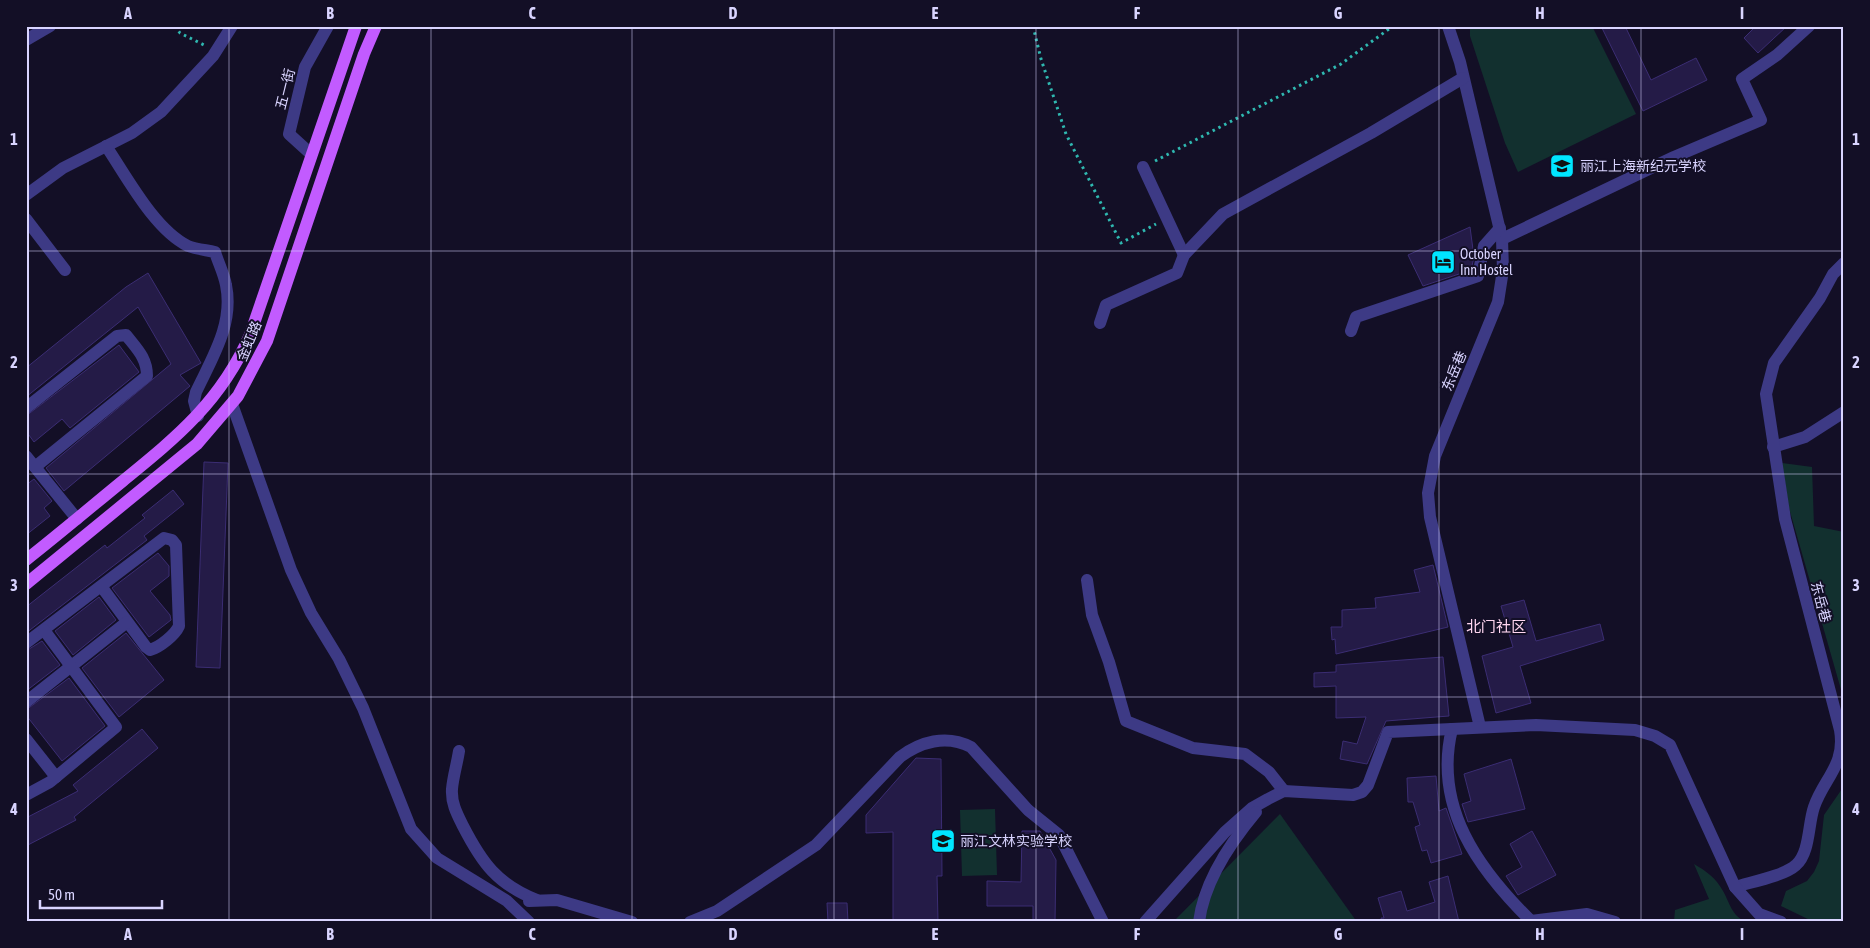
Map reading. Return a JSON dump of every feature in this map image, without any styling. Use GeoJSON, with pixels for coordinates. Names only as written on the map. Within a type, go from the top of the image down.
{"type":"FeatureCollection","features":[{"type":"Feature","properties":{"kind":"main road","name":"金虹路"},"geometry":{"type":"LineString","coordinates":[[26,560],[198,416],[223,386],[242,352],[356,26]]}},
{"type":"Feature","properties":{"kind":"main road","name":"金虹路"},"geometry":{"type":"LineString","coordinates":[[26,584],[197,444],[232,404],[249,378],[267,342],[364,54],[376,26]]}},
{"type":"Feature","properties":{"kind":"street"},"geometry":{"type":"LineString","coordinates":[[26,40],[50,26]]}},
{"type":"Feature","properties":{"kind":"street"},"geometry":{"type":"LineString","coordinates":[[26,195],[63,168],[132,134],[161,112],[216,51],[232,26]]}},
{"type":"Feature","properties":{"kind":"street","name":"五一街"},"geometry":{"type":"LineString","coordinates":[[312,154],[289,134],[305,67],[328,26]]}},
{"type":"Feature","properties":{"kind":"street","name":"东岳巷"},"geometry":{"type":"LineString","coordinates":[[1448,26],[1464,78],[1501,234],[1503,270],[1498,302],[1435,456],[1428,493],[1430,517],[1480,727]]}},
{"type":"Feature","properties":{"kind":"street"},"geometry":{"type":"LineString","coordinates":[[1351,331],[1356,316],[1478,276],[1484,246],[1501,234],[1761,120],[1742,79],[1777,55],[1809,26]]}},
{"type":"Feature","properties":{"kind":"street"},"geometry":{"type":"LineString","coordinates":[[1100,323],[1106,306],[1176,273],[1184,255],[1223,214],[1371,133],[1464,78]]}},
{"type":"Feature","properties":{"kind":"street"},"geometry":{"type":"LineString","coordinates":[[106,146],[160,224],[173,237],[190,247],[215,252],[226,284],[227,309],[224,332],[196,392],[194,401],[198,416]]}},
{"type":"Feature","properties":{"kind":"street"},"geometry":{"type":"LineString","coordinates":[[1143,167],[1168,217],[1184,255]]}},
{"type":"Feature","properties":{"kind":"street"},"geometry":{"type":"LineString","coordinates":[[26,219],[65,270]]}},
{"type":"Feature","properties":{"kind":"street","name":"东岳巷"},"geometry":{"type":"LineString","coordinates":[[1735,887],[1788,870],[1800,861],[1814,806],[1839,762],[1842,751],[1840,730],[1785,519],[1766,394],[1770,372],[1780,354],[1820,298],[1834,274],[1844,263]]}},
{"type":"Feature","properties":{"kind":"street"},"geometry":{"type":"LineString","coordinates":[[26,408],[117,336],[126,335],[143,357],[147,366],[147,376],[35,467]]}},
{"type":"Feature","properties":{"kind":"street"},"geometry":{"type":"LineString","coordinates":[[232,404],[290,570],[311,613],[339,660],[363,708],[411,828],[437,858],[507,902],[529,922]]}},
{"type":"Feature","properties":{"kind":"street"},"geometry":{"type":"LineString","coordinates":[[1773,447],[1806,437],[1844,412]]}},
{"type":"Feature","properties":{"kind":"street"},"geometry":{"type":"LineString","coordinates":[[26,456],[77,519]]}},
{"type":"Feature","properties":{"kind":"street"},"geometry":{"type":"LineString","coordinates":[[26,643],[164,538],[172,540],[176,545],[179,626],[177,630],[156,648],[150,650],[101,586]]}},
{"type":"Feature","properties":{"kind":"street"},"geometry":{"type":"LineString","coordinates":[[1087,580],[1092,615],[1110,662],[1126,721],[1193,748],[1245,754],[1269,772],[1284,791]]}},
{"type":"Feature","properties":{"kind":"street"},"geometry":{"type":"LineString","coordinates":[[26,702],[127,622]]}},
{"type":"Feature","properties":{"kind":"street"},"geometry":{"type":"LineString","coordinates":[[26,795],[56,777],[116,727],[44,630]]}},
{"type":"Feature","properties":{"kind":"street"},"geometry":{"type":"LineString","coordinates":[[1144,922],[1225,832],[1252,808],[1284,791],[1358,794],[1368,785],[1388,732],[1536,725],[1635,730],[1663,740],[1670,745],[1735,887],[1759,914],[1781,922]]}},
{"type":"Feature","properties":{"kind":"street"},"geometry":{"type":"LineString","coordinates":[[1452,729],[1446,759],[1446,774],[1455,816],[1480,863],[1532,921],[1587,914],[1615,922]]}},
{"type":"Feature","properties":{"kind":"street"},"geometry":{"type":"LineString","coordinates":[[690,922],[717,912],[816,845],[900,758],[915,747],[940,740],[963,743],[971,747],[1028,810],[1056,832],[1103,922]]}},
{"type":"Feature","properties":{"kind":"street"},"geometry":{"type":"LineString","coordinates":[[28,747],[56,777]]}},
{"type":"Feature","properties":{"kind":"street"},"geometry":{"type":"LineString","coordinates":[[459,751],[452,789],[454,807],[478,855],[499,879],[517,891],[537,900]]}},
{"type":"Feature","properties":{"kind":"street"},"geometry":{"type":"LineString","coordinates":[[1199,922],[1204,894],[1216,870],[1231,845],[1268,799]]}},
{"type":"Feature","properties":{"kind":"street"},"geometry":{"type":"LineString","coordinates":[[507,902],[557,900],[632,922]]}},
{"type":"Feature","properties":{"kind":"path"},"geometry":{"type":"LineString","coordinates":[[174,26],[180,33],[216,51]]}},
{"type":"Feature","properties":{"kind":"path"},"geometry":{"type":"LineString","coordinates":[[1033,26],[1041,59],[1066,134],[1121,242],[1168,217]]}},
{"type":"Feature","properties":{"kind":"path"},"geometry":{"type":"LineString","coordinates":[[1143,167],[1342,64],[1393,26]]}},
{"type":"Feature","properties":{"kind":"green space"},"geometry":{"type":"Polygon","coordinates":[[[1470,26],[1592,26],[1636,114],[1518,172],[1505,143],[1470,36],[1470,26]]]}},
{"type":"Feature","properties":{"kind":"green space"},"geometry":{"type":"Polygon","coordinates":[[[1782,463],[1812,467],[1814,526],[1844,532],[1844,700],[1789,508],[1782,463]]]}},
{"type":"Feature","properties":{"kind":"green space"},"geometry":{"type":"Polygon","coordinates":[[[1844,786],[1844,922],[1814,922],[1781,906],[1786,891],[1807,881],[1814,872],[1819,861],[1824,815],[1844,786]]]}},
{"type":"Feature","properties":{"kind":"green space"},"geometry":{"type":"Polygon","coordinates":[[[995,809],[997,875],[962,876],[960,810],[995,809]]]}},
{"type":"Feature","properties":{"kind":"green space"},"geometry":{"type":"Polygon","coordinates":[[[1280,814],[1357,922],[1173,922],[1280,814]]]}},
{"type":"Feature","properties":{"kind":"green space"},"geometry":{"type":"Polygon","coordinates":[[[1694,864],[1714,879],[1723,891],[1731,908],[1737,916],[1746,922],[1674,922],[1675,910],[1709,899],[1694,864]]]}},
{"type":"Feature","properties":{"kind":"building"},"geometry":{"type":"Polygon","coordinates":[[[1601,26],[1625,26],[1651,80],[1696,58],[1707,80],[1643,111],[1601,26]]]}},
{"type":"Feature","properties":{"kind":"building"},"geometry":{"type":"Polygon","coordinates":[[[1756,26],[1787,26],[1758,53],[1744,38],[1756,26]]]}},
{"type":"Feature","properties":{"kind":"building","name":"October Inn Hostel"},"geometry":{"type":"Polygon","coordinates":[[[1470,227],[1474,257],[1471,270],[1423,286],[1408,255],[1470,227]]]}},
{"type":"Feature","properties":{"kind":"building"},"geometry":{"type":"Polygon","coordinates":[[[148,273],[201,363],[180,375],[190,386],[64,491],[46,468],[171,364],[138,307],[26,397],[26,368],[126,287],[148,273]]]}},
{"type":"Feature","properties":{"kind":"building"},"geometry":{"type":"Polygon","coordinates":[[[119,345],[139,372],[70,428],[62,419],[34,442],[26,431],[26,416],[119,345]]]}},
{"type":"Feature","properties":{"kind":"building"},"geometry":{"type":"Polygon","coordinates":[[[204,462],[228,463],[220,668],[196,667],[204,462]]]}},
{"type":"Feature","properties":{"kind":"building"},"geometry":{"type":"Polygon","coordinates":[[[34,479],[52,501],[44,508],[50,516],[26,535],[26,485],[34,479]]]}},
{"type":"Feature","properties":{"kind":"building"},"geometry":{"type":"Polygon","coordinates":[[[173,490],[184,504],[144,536],[147,540],[26,633],[26,607],[105,545],[107,548],[145,518],[142,515],[173,490]]]}},
{"type":"Feature","properties":{"kind":"building"},"geometry":{"type":"Polygon","coordinates":[[[158,553],[169,566],[169,576],[150,591],[170,615],[171,620],[149,637],[112,588],[158,553]]]}},
{"type":"Feature","properties":{"kind":"building"},"geometry":{"type":"Polygon","coordinates":[[[1433,565],[1448,627],[1336,654],[1335,639],[1332,640],[1331,627],[1342,627],[1342,610],[1376,608],[1375,598],[1420,592],[1414,570],[1433,565]]]}},
{"type":"Feature","properties":{"kind":"building"},"geometry":{"type":"Polygon","coordinates":[[[99,597],[116,620],[73,655],[55,631],[99,597]]]}},
{"type":"Feature","properties":{"kind":"building"},"geometry":{"type":"Polygon","coordinates":[[[1524,600],[1536,641],[1600,624],[1604,640],[1520,666],[1531,703],[1496,713],[1482,656],[1513,647],[1501,606],[1524,600]]]}},
{"type":"Feature","properties":{"kind":"building"},"geometry":{"type":"Polygon","coordinates":[[[126,633],[164,680],[119,717],[82,668],[126,633]]]}},
{"type":"Feature","properties":{"kind":"building"},"geometry":{"type":"Polygon","coordinates":[[[42,641],[60,665],[26,691],[26,651],[42,641]]]}},
{"type":"Feature","properties":{"kind":"building"},"geometry":{"type":"Polygon","coordinates":[[[1443,657],[1449,716],[1386,721],[1367,764],[1340,759],[1343,741],[1357,744],[1366,717],[1336,718],[1336,686],[1314,687],[1314,673],[1336,672],[1336,665],[1443,657]]]}},
{"type":"Feature","properties":{"kind":"building"},"geometry":{"type":"Polygon","coordinates":[[[69,678],[105,726],[62,761],[26,715],[26,710],[69,678]]]}},
{"type":"Feature","properties":{"kind":"building"},"geometry":{"type":"Polygon","coordinates":[[[142,729],[158,748],[74,817],[76,820],[26,846],[26,818],[78,791],[73,785],[142,729]]]}},
{"type":"Feature","properties":{"kind":"building"},"geometry":{"type":"Polygon","coordinates":[[[916,758],[941,759],[942,876],[937,876],[938,922],[893,922],[893,832],[866,833],[866,815],[916,758]]]}},
{"type":"Feature","properties":{"kind":"building"},"geometry":{"type":"Polygon","coordinates":[[[1511,759],[1525,809],[1468,822],[1462,804],[1471,801],[1464,774],[1511,759]]]}},
{"type":"Feature","properties":{"kind":"building"},"geometry":{"type":"Polygon","coordinates":[[[1436,776],[1439,811],[1446,808],[1462,854],[1431,863],[1427,850],[1422,851],[1415,827],[1420,825],[1413,802],[1408,802],[1407,778],[1436,776]]]}},
{"type":"Feature","properties":{"kind":"building"},"geometry":{"type":"Polygon","coordinates":[[[1022,831],[1040,831],[1056,860],[1055,922],[1033,922],[1033,906],[987,906],[987,881],[1021,882],[1022,831]]]}},
{"type":"Feature","properties":{"kind":"building"},"geometry":{"type":"Polygon","coordinates":[[[1532,831],[1556,875],[1518,895],[1506,876],[1522,867],[1510,844],[1532,831]]]}},
{"type":"Feature","properties":{"kind":"building"},"geometry":{"type":"Polygon","coordinates":[[[1448,876],[1459,922],[1382,922],[1381,918],[1384,918],[1378,898],[1401,891],[1407,911],[1435,902],[1429,882],[1448,876]]]}},
{"type":"Feature","properties":{"kind":"building"},"geometry":{"type":"Polygon","coordinates":[[[827,903],[847,903],[848,922],[828,922],[827,903]]]}},
{"type":"Feature","properties":{"kind":"place","name":"丽江上海新纪元学校"},"geometry":{"type":"Point","coordinates":[1562,166]}},
{"type":"Feature","properties":{"kind":"place","name":"October Inn Hostel"},"geometry":{"type":"Point","coordinates":[1443,262]}},
{"type":"Feature","properties":{"kind":"place","name":"丽江文林实验学校"},"geometry":{"type":"Point","coordinates":[943,841]}},
{"type":"Feature","properties":{"kind":"district","name":"北门社区"},"geometry":{"type":"Point","coordinates":[1496,627]}}]}
